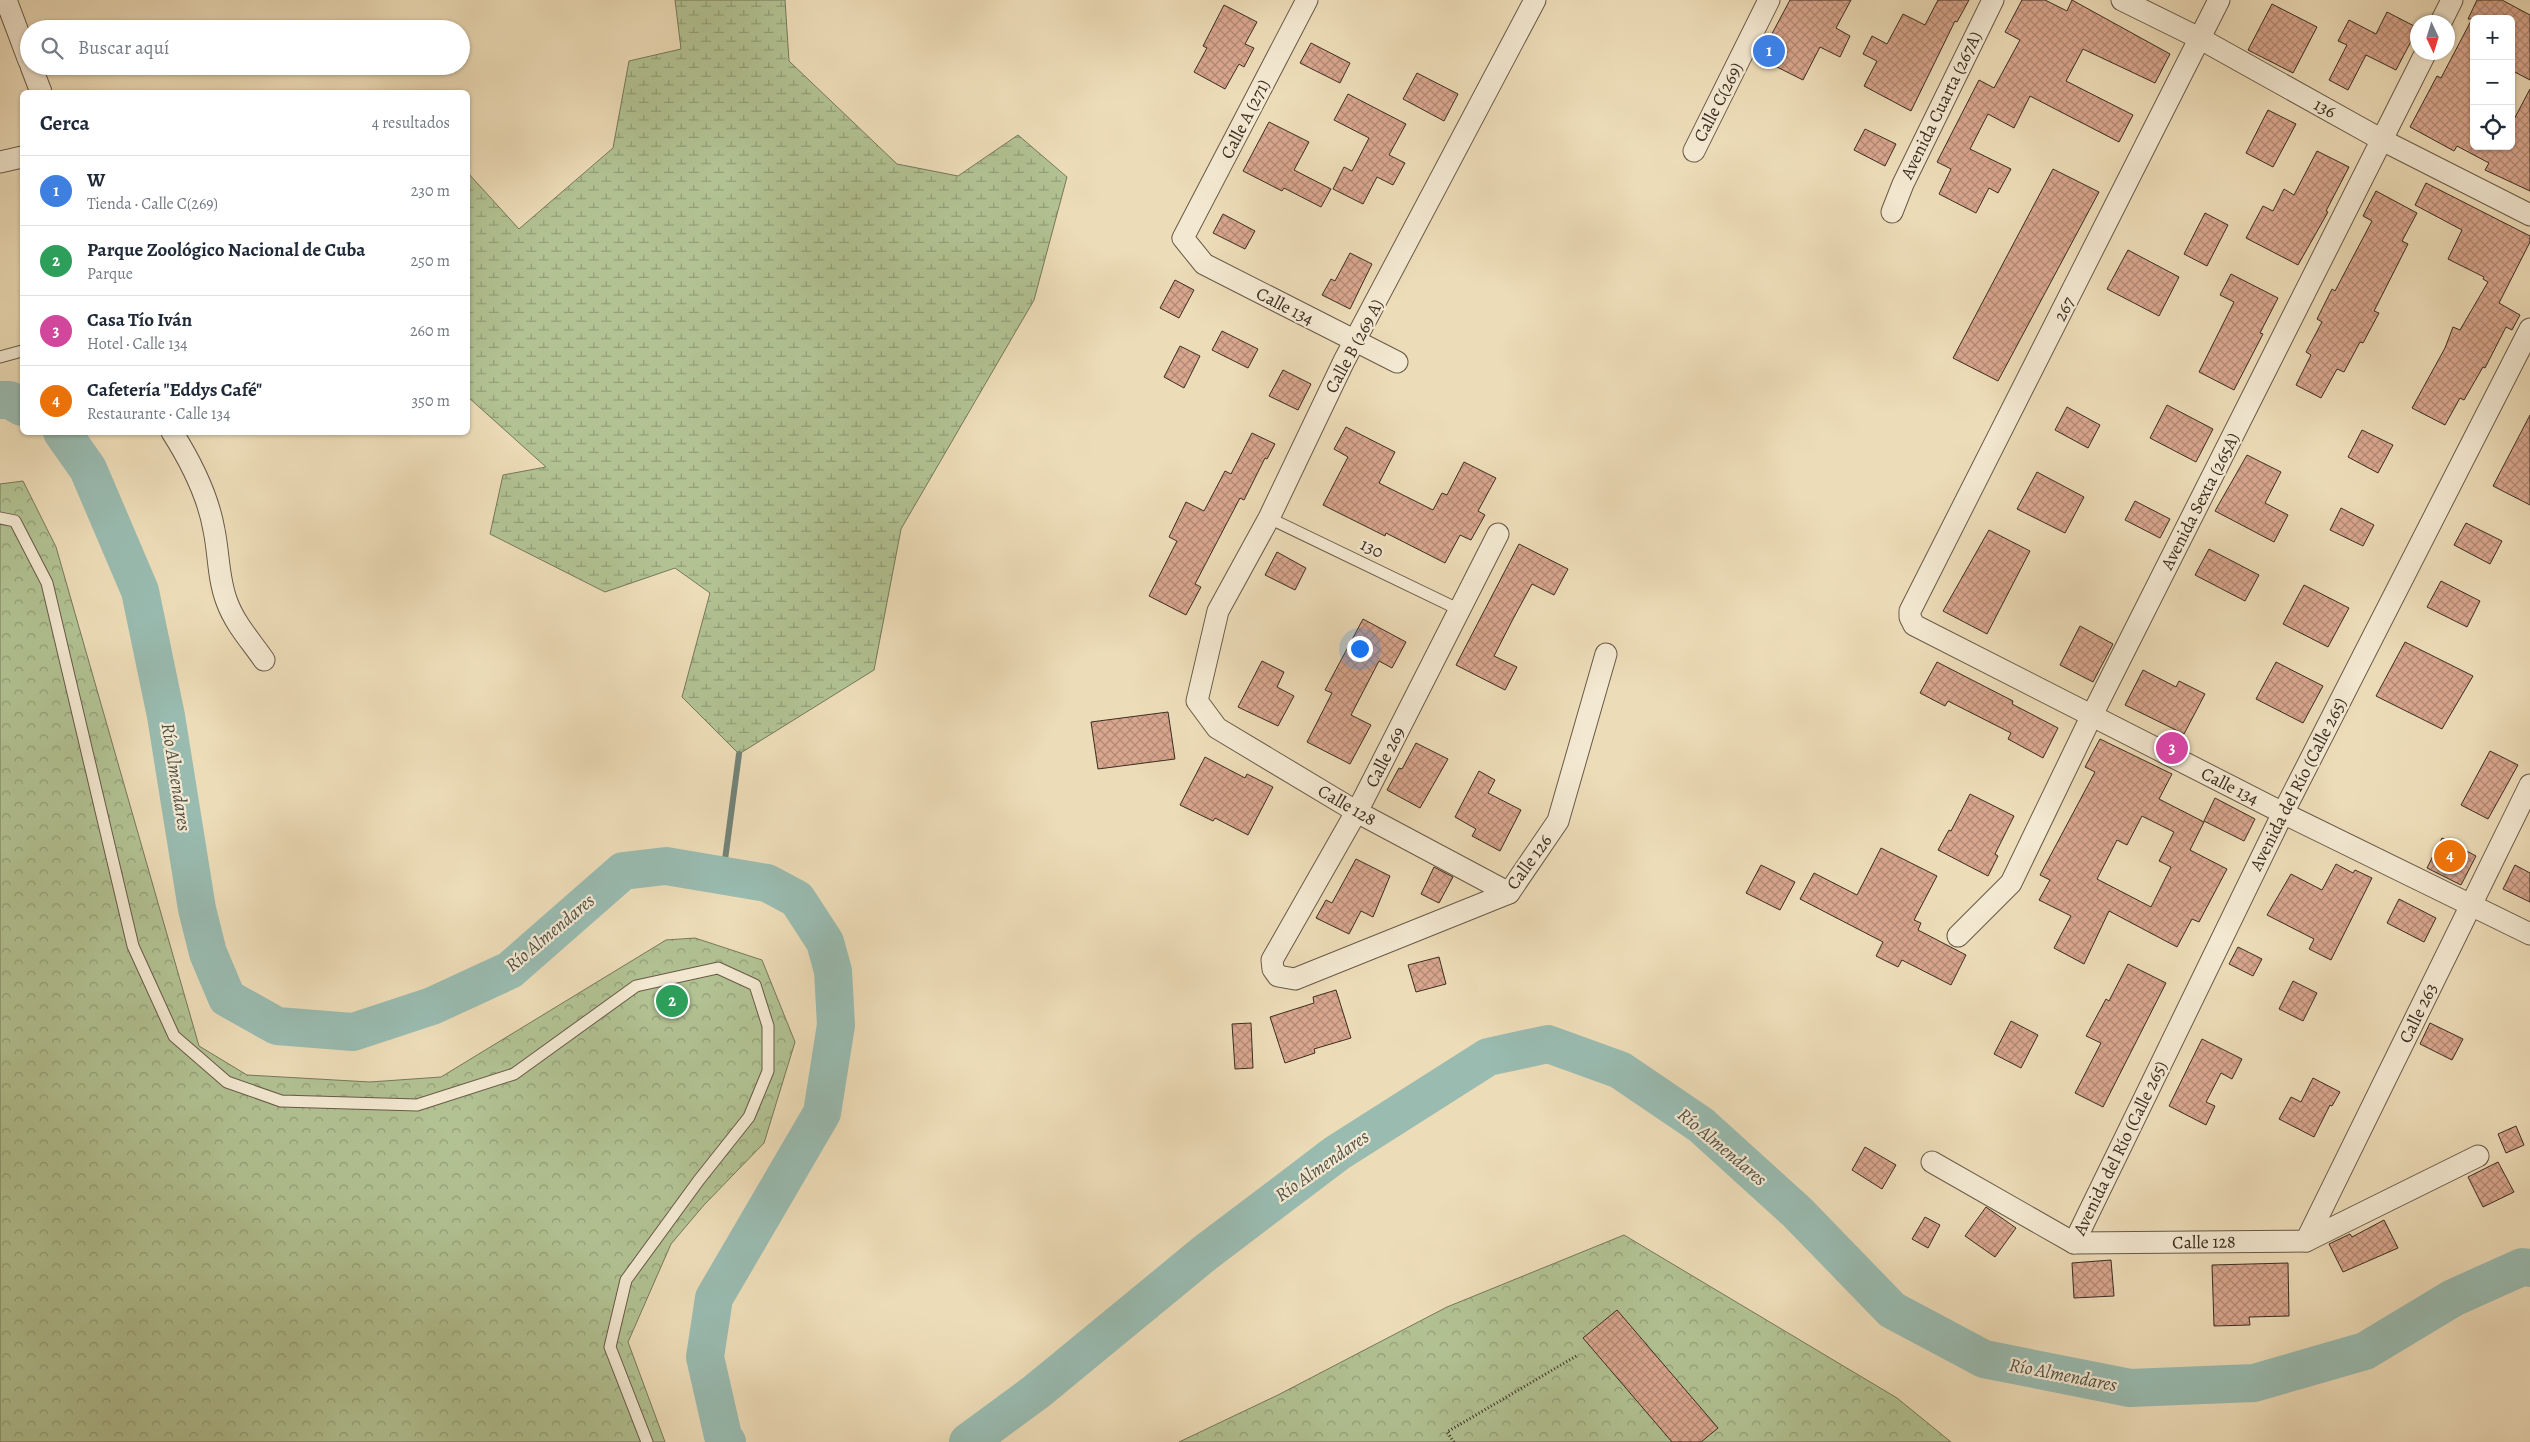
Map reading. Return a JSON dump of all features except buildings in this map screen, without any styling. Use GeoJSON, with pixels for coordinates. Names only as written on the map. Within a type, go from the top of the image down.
{"type":"FeatureCollection","features":[{"type":"Feature","properties":{"kind":"street"},"geometry":{"type":"LineString","coordinates":[[6,0],[20,37]]}},
{"type":"Feature","properties":{"kind":"street","name":"Calle A (271)"},"geometry":{"type":"LineString","coordinates":[[1184,238],[1307,0]]}},
{"type":"Feature","properties":{"kind":"street","name":"Calle B (269 A)"},"geometry":{"type":"LineString","coordinates":[[1197,701],[1218,611],[1269,518],[1344,361],[1356,343],[1535,0]]}},
{"type":"Feature","properties":{"kind":"street","name":"Calle C(269)"},"geometry":{"type":"LineString","coordinates":[[1694,151],[1769,0]]}},
{"type":"Feature","properties":{"kind":"street","name":"Avenida Cuarta (267A)"},"geometry":{"type":"LineString","coordinates":[[1892,212],[1903,184],[1993,0]]}},
{"type":"Feature","properties":{"kind":"street","name":"136"},"geometry":{"type":"LineString","coordinates":[[2122,0],[2199,38],[2382,140],[2530,215]]}},
{"type":"Feature","properties":{"kind":"street","name":"267"},"geometry":{"type":"LineString","coordinates":[[1910,617],[1910,611],[2004,428],[2218,0]]}},
{"type":"Feature","properties":{"kind":"street"},"geometry":{"type":"LineString","coordinates":[[2444,15],[2452,0]]}},
{"type":"Feature","properties":{"kind":"street","name":"Avenida Sexta (265A)"},"geometry":{"type":"LineString","coordinates":[[1958,936],[2011,883],[2092,715],[2422,60]]}},
{"type":"Feature","properties":{"kind":"street"},"geometry":{"type":"LineString","coordinates":[[34,75],[40,90]]}},
{"type":"Feature","properties":{"kind":"street"},"geometry":{"type":"LineString","coordinates":[[0,162],[20,157]]}},
{"type":"Feature","properties":{"kind":"street","name":"Calle 134"},"geometry":{"type":"LineString","coordinates":[[1184,238],[1204,264],[1356,343],[1397,362]]}},
{"type":"Feature","properties":{"kind":"street","name":"Avenida del Río (Calle 265)"},"geometry":{"type":"LineString","coordinates":[[2074,1243],[2283,813],[2530,329]]}},
{"type":"Feature","properties":{"kind":"street"},"geometry":{"type":"LineString","coordinates":[[174,435],[195,474],[210,510],[222,587],[227,602],[236,622],[264,660]]}},
{"type":"Feature","properties":{"kind":"street","name":"Calle 269"},"geometry":{"type":"LineString","coordinates":[[1278,976],[1273,969],[1272,960],[1357,812],[1498,534]]}},
{"type":"Feature","properties":{"kind":"street","name":"Calle 134"},"geometry":{"type":"LineString","coordinates":[[1910,617],[1914,625],[2283,813],[2530,934]]}},
{"type":"Feature","properties":{"kind":"street","name":"Calle 126"},"geometry":{"type":"LineString","coordinates":[[1278,976],[1295,979],[1509,893],[1558,821],[1606,654]]}},
{"type":"Feature","properties":{"kind":"street","name":"Calle 128"},"geometry":{"type":"LineString","coordinates":[[1197,701],[1217,728],[1357,812],[1509,893]]}},
{"type":"Feature","properties":{"kind":"street","name":"Calle 263"},"geometry":{"type":"LineString","coordinates":[[2306,1241],[2530,785]]}},
{"type":"Feature","properties":{"kind":"street","name":"Calle 128"},"geometry":{"type":"LineString","coordinates":[[2074,1243],[2306,1241],[2478,1156]]}},
{"type":"Feature","properties":{"kind":"street"},"geometry":{"type":"LineString","coordinates":[[1932,1162],[2074,1243]]}},
{"type":"Feature","properties":{"kind":"lane"},"geometry":{"type":"LineString","coordinates":[[0,357],[20,352]]}},
{"type":"Feature","properties":{"kind":"lane"},"geometry":{"type":"LineString","coordinates":[[0,518],[14,521],[47,583],[133,946],[174,1036],[227,1082],[281,1101],[416,1105],[514,1074],[636,986],[718,968],[755,985],[768,1026],[768,1071],[750,1117],[699,1180],[626,1280],[610,1347],[647,1442]]}},
{"type":"Feature","properties":{"kind":"lane","name":"130"},"geometry":{"type":"LineString","coordinates":[[1269,518],[1460,610]]}},
{"type":"Feature","properties":{"kind":"path"},"geometry":{"type":"LineString","coordinates":[[1454,1442],[1447,1432],[1578,1355]]}},
{"type":"Feature","properties":{"kind":"green space"},"geometry":{"type":"Polygon","coordinates":[[[675,0],[785,0],[789,61],[897,164],[958,176],[1018,135],[1067,177],[1034,300],[901,529],[874,670],[739,754],[682,697],[710,593],[675,568],[605,592],[490,534],[503,475],[546,467],[470,399],[470,175],[519,229],[613,148],[629,61],[681,49],[675,0]]]}},
{"type":"Feature","properties":{"kind":"green space"},"geometry":{"type":"Polygon","coordinates":[[[23,481],[56,547],[199,1046],[247,1075],[370,1082],[441,1077],[666,940],[695,938],[762,960],[795,1042],[764,1143],[704,1205],[671,1244],[628,1342],[665,1442],[0,1442],[0,484],[23,481]]]}},
{"type":"Feature","properties":{"kind":"green space"},"geometry":{"type":"Polygon","coordinates":[[[1624,1235],[1897,1398],[1951,1442],[1179,1442],[1278,1395],[1447,1307],[1624,1235]]]}},
{"type":"Feature","properties":{"kind":"waterway","name":"Río Almendares"},"geometry":{"type":"LineString","coordinates":[[0,400],[10,400],[20,406]]}},
{"type":"Feature","properties":{"kind":"waterway","name":"Río Almendares"},"geometry":{"type":"LineString","coordinates":[[64,435],[88,469],[140,591],[166,716],[197,909],[208,953],[227,998],[277,1026],[353,1032],[432,1006],[510,970],[623,871],[666,866],[767,883],[797,899],[825,942],[833,971],[836,1025],[822,1113],[714,1298],[705,1357],[723,1436],[727,1442]]}},
{"type":"Feature","properties":{"kind":"waterway"},"geometry":{"type":"LineString","coordinates":[[723,875],[739,754]]}},
{"type":"Feature","properties":{"kind":"waterway","name":"Río Almendares"},"geometry":{"type":"LineString","coordinates":[[968,1442],[1036,1392],[1205,1253],[1337,1153],[1488,1057],[1548,1044],[1620,1070],[1701,1125],[1797,1212],[1892,1310],[1984,1359],[2130,1388],[2254,1383],[2365,1351],[2453,1298],[2522,1267],[2530,1268]]}},
{"type":"Feature","properties":{"kind":"place","name":"W"},"geometry":{"type":"Point","coordinates":[1769,51]}},
{"type":"Feature","properties":{"kind":"place","name":"Casa Tío Iván"},"geometry":{"type":"Point","coordinates":[2172,748]}},
{"type":"Feature","properties":{"kind":"place","name":"Cafetería \"Eddys Café\""},"geometry":{"type":"Point","coordinates":[2450,856]}},
{"type":"Feature","properties":{"kind":"place","name":"Parque Zoológico Nacional de Cuba"},"geometry":{"type":"Point","coordinates":[672,1001]}}]}
